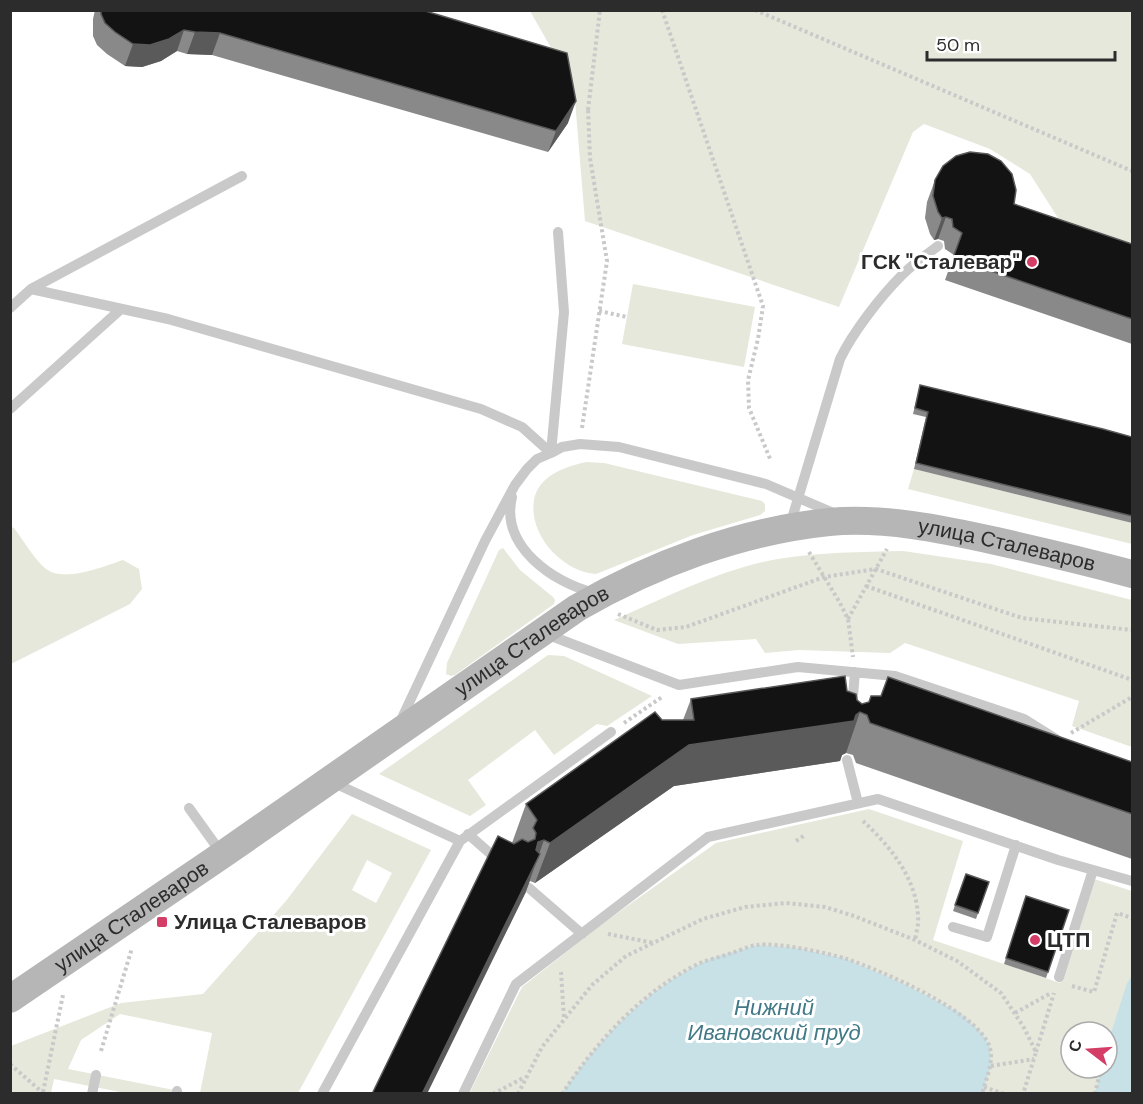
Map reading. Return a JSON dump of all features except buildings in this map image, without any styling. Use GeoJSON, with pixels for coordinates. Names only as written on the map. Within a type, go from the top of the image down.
{"type":"FeatureCollection","features":[{"type":"Feature","properties":{"kind":"main road","name":"улица Сталеваров"},"geometry":{"type":"LineString","coordinates":[[10,999],[541,633],[608,603],[645,572],[723,544],[796,536],[830,522],[852,522],[913,525],[954,531],[1132,574]]}},
{"type":"Feature","properties":{"kind":"lane"},"geometry":{"type":"LineString","coordinates":[[10,309],[31,290],[242,176]]}},
{"type":"Feature","properties":{"kind":"lane"},"geometry":{"type":"LineString","coordinates":[[551,453],[564,312],[558,232]]}},
{"type":"Feature","properties":{"kind":"lane"},"geometry":{"type":"LineString","coordinates":[[796,536],[799,498],[840,359],[846,347],[889,289],[903,273],[938,246]]}},
{"type":"Feature","properties":{"kind":"lane"},"geometry":{"type":"LineString","coordinates":[[31,290],[168,319],[481,410],[522,428],[551,453]]}},
{"type":"Feature","properties":{"kind":"lane"},"geometry":{"type":"LineString","coordinates":[[10,409],[121,309]]}},
{"type":"Feature","properties":{"kind":"lane"},"geometry":{"type":"LineString","coordinates":[[394,736],[485,541],[515,485],[526,469],[537,459],[562,447],[580,444],[619,447],[766,484],[852,522]]}},
{"type":"Feature","properties":{"kind":"lane"},"geometry":{"type":"LineString","coordinates":[[515,485],[510,505],[511,524],[519,542],[536,562],[556,578],[608,603]]}},
{"type":"Feature","properties":{"kind":"lane"},"geometry":{"type":"LineString","coordinates":[[541,633],[679,685],[798,668],[896,676],[1024,719],[1064,742]]}},
{"type":"Feature","properties":{"kind":"lane"},"geometry":{"type":"LineString","coordinates":[[851,715],[855,672]]}},
{"type":"Feature","properties":{"kind":"lane"},"geometry":{"type":"LineString","coordinates":[[322,1094],[464,837],[611,732]]}},
{"type":"Feature","properties":{"kind":"lane"},"geometry":{"type":"LineString","coordinates":[[847,760],[858,803]]}},
{"type":"Feature","properties":{"kind":"lane"},"geometry":{"type":"LineString","coordinates":[[329,781],[464,837],[507,868]]}},
{"type":"Feature","properties":{"kind":"lane"},"geometry":{"type":"LineString","coordinates":[[462,1094],[516,984],[708,837],[878,799],[1016,846],[1132,881]]}},
{"type":"Feature","properties":{"kind":"lane"},"geometry":{"type":"LineString","coordinates":[[189,808],[222,855]]}},
{"type":"Feature","properties":{"kind":"lane"},"geometry":{"type":"LineString","coordinates":[[953,927],[987,937],[1016,846]]}},
{"type":"Feature","properties":{"kind":"lane"},"geometry":{"type":"LineString","coordinates":[[1061,983],[1093,870]]}},
{"type":"Feature","properties":{"kind":"lane"},"geometry":{"type":"LineString","coordinates":[[529,888],[584,932]]}},
{"type":"Feature","properties":{"kind":"lane"},"geometry":{"type":"LineString","coordinates":[[92,1094],[96,1075]]}},
{"type":"Feature","properties":{"kind":"path"},"geometry":{"type":"LineString","coordinates":[[582,418],[607,261],[590,158],[588,108],[600,10]]}},
{"type":"Feature","properties":{"kind":"path"},"geometry":{"type":"LineString","coordinates":[[662,10],[763,306],[748,380],[748,408],[771,461]]}},
{"type":"Feature","properties":{"kind":"path"},"geometry":{"type":"LineString","coordinates":[[755,10],[1132,171]]}},
{"type":"Feature","properties":{"kind":"path"},"geometry":{"type":"LineString","coordinates":[[599,311],[627,317]]}},
{"type":"Feature","properties":{"kind":"path"},"geometry":{"type":"LineString","coordinates":[[796,536],[824,577],[848,619],[855,672]]}},
{"type":"Feature","properties":{"kind":"path"},"geometry":{"type":"LineString","coordinates":[[848,619],[892,540]]}},
{"type":"Feature","properties":{"kind":"path"},"geometry":{"type":"LineString","coordinates":[[608,603],[657,630],[687,627],[824,577],[876,569],[1022,618],[1132,630]]}},
{"type":"Feature","properties":{"kind":"path"},"geometry":{"type":"LineString","coordinates":[[866,586],[1132,680]]}},
{"type":"Feature","properties":{"kind":"path"},"geometry":{"type":"LineString","coordinates":[[1064,742],[1132,697]]}},
{"type":"Feature","properties":{"kind":"path"},"geometry":{"type":"LineString","coordinates":[[611,732],[653,703]]}},
{"type":"Feature","properties":{"kind":"path"},"geometry":{"type":"LineString","coordinates":[[851,820],[863,820],[889,848],[904,870],[913,893],[918,917],[915,940]]}},
{"type":"Feature","properties":{"kind":"path"},"geometry":{"type":"LineString","coordinates":[[796,841],[811,831]]}},
{"type":"Feature","properties":{"kind":"path"},"geometry":{"type":"LineString","coordinates":[[518,1094],[542,1047],[592,985],[626,956],[703,919],[745,907],[786,903],[825,907],[854,916],[915,940],[966,968],[1001,993],[1015,1013],[1036,1052]]}},
{"type":"Feature","properties":{"kind":"path"},"geometry":{"type":"LineString","coordinates":[[1015,1013],[1055,990],[1061,983],[1094,992],[1117,913],[1132,918]]}},
{"type":"Feature","properties":{"kind":"path"},"geometry":{"type":"LineString","coordinates":[[584,932],[654,943]]}},
{"type":"Feature","properties":{"kind":"path"},"geometry":{"type":"LineString","coordinates":[[101,1051],[133,944]]}},
{"type":"Feature","properties":{"kind":"path"},"geometry":{"type":"LineString","coordinates":[[562,1094],[583,1063],[612,1030],[651,994],[702,963],[757,945],[797,948],[846,959],[902,983],[960,1013],[982,1033],[990,1047],[991,1066],[982,1094]]}},
{"type":"Feature","properties":{"kind":"path"},"geometry":{"type":"LineString","coordinates":[[560,950],[564,1019]]}},
{"type":"Feature","properties":{"kind":"path"},"geometry":{"type":"LineString","coordinates":[[1023,1094],[1055,990]]}},
{"type":"Feature","properties":{"kind":"path"},"geometry":{"type":"LineString","coordinates":[[10,1064],[43,1093],[63,993]]}},
{"type":"Feature","properties":{"kind":"path"},"geometry":{"type":"LineString","coordinates":[[991,1066],[1034,1059]]}},
{"type":"Feature","properties":{"kind":"path"},"geometry":{"type":"LineString","coordinates":[[494,1094],[526,1076]]}},
{"type":"Feature","properties":{"kind":"path"},"geometry":{"type":"LineString","coordinates":[[984,1088],[1004,1094]]}},
{"type":"Feature","properties":{"kind":"shaded area"},"geometry":{"type":"Polygon","coordinates":[[[530,11],[1132,11],[1132,246],[1060,221],[1030,174],[990,149],[924,124],[913,132],[839,307],[585,221],[574,88],[530,11]]]}},
{"type":"Feature","properties":{"kind":"shaded area"},"geometry":{"type":"Polygon","coordinates":[[[633,284],[755,307],[744,367],[622,344],[633,284]]]}},
{"type":"Feature","properties":{"kind":"shaded area"},"geometry":{"type":"Polygon","coordinates":[[[587,462],[604,463],[762,501],[765,504],[765,511],[760,515],[693,535],[596,574],[584,572],[560,559],[542,538],[534,513],[534,500],[541,484],[547,478],[562,469],[587,462]]]}},
{"type":"Feature","properties":{"kind":"shaded area"},"geometry":{"type":"Polygon","coordinates":[[[914,469],[1132,523],[1132,544],[908,489],[914,469]]]}},
{"type":"Feature","properties":{"kind":"shaded area"},"geometry":{"type":"Polygon","coordinates":[[[11,527],[42,565],[54,573],[74,574],[123,560],[139,569],[142,589],[130,604],[11,664],[11,527]]]}},
{"type":"Feature","properties":{"kind":"shaded area"},"geometry":{"type":"Polygon","coordinates":[[[503,548],[520,570],[553,597],[554,604],[455,675],[446,674],[447,663],[499,550],[503,548]]]}},
{"type":"Feature","properties":{"kind":"shaded area"},"geometry":{"type":"Polygon","coordinates":[[[903,551],[991,564],[1132,600],[1132,747],[1072,726],[1079,701],[905,643],[890,653],[799,650],[765,653],[756,639],[678,644],[614,620],[694,585],[757,564],[809,555],[903,551]]]}},
{"type":"Feature","properties":{"kind":"shaded area"},"geometry":{"type":"Polygon","coordinates":[[[548,655],[564,656],[652,696],[607,726],[597,724],[554,755],[535,730],[468,780],[486,805],[470,816],[379,774],[548,655]]]}},
{"type":"Feature","properties":{"kind":"shaded area"},"geometry":{"type":"Polygon","coordinates":[[[869,809],[963,841],[933,940],[1060,983],[1094,879],[1132,891],[1132,1093],[469,1094],[522,987],[602,924],[716,843],[869,809]]]}},
{"type":"Feature","properties":{"kind":"shaded area"},"geometry":{"type":"Polygon","coordinates":[[[352,814],[431,850],[298,1093],[200,1093],[212,1033],[120,1014],[81,1040],[68,1069],[189,1093],[125,1093],[54,1079],[51,1093],[11,1094],[11,1046],[121,1003],[203,994],[286,901],[352,814]],[[367,860],[352,890],[376,903],[392,873],[367,860]]]}},
{"type":"Feature","properties":{"kind":"water","name":"Нижний Ивановский пруд"},"geometry":{"type":"Polygon","coordinates":[[[757,945],[797,948],[846,959],[902,983],[960,1013],[982,1033],[990,1047],[991,1066],[982,1093],[562,1093],[606,1037],[659,989],[699,964],[757,945]]]}},
{"type":"Feature","properties":{"kind":"water"},"geometry":{"type":"Polygon","coordinates":[[[1132,976],[1132,1093],[1095,1093],[1098,1080],[1119,1080],[1119,1020],[1115,1020],[1127,983],[1132,976]]]}},
{"type":"Feature","properties":{"kind":"place","name":"ГСК \"Сталевар\""},"geometry":{"type":"Point","coordinates":[1032,262]}},
{"type":"Feature","properties":{"kind":"place","name":"Улица Сталеваров"},"geometry":{"type":"Point","coordinates":[162,922]}},
{"type":"Feature","properties":{"kind":"place","name":"ЦТП"},"geometry":{"type":"Point","coordinates":[1035,940]}}]}
